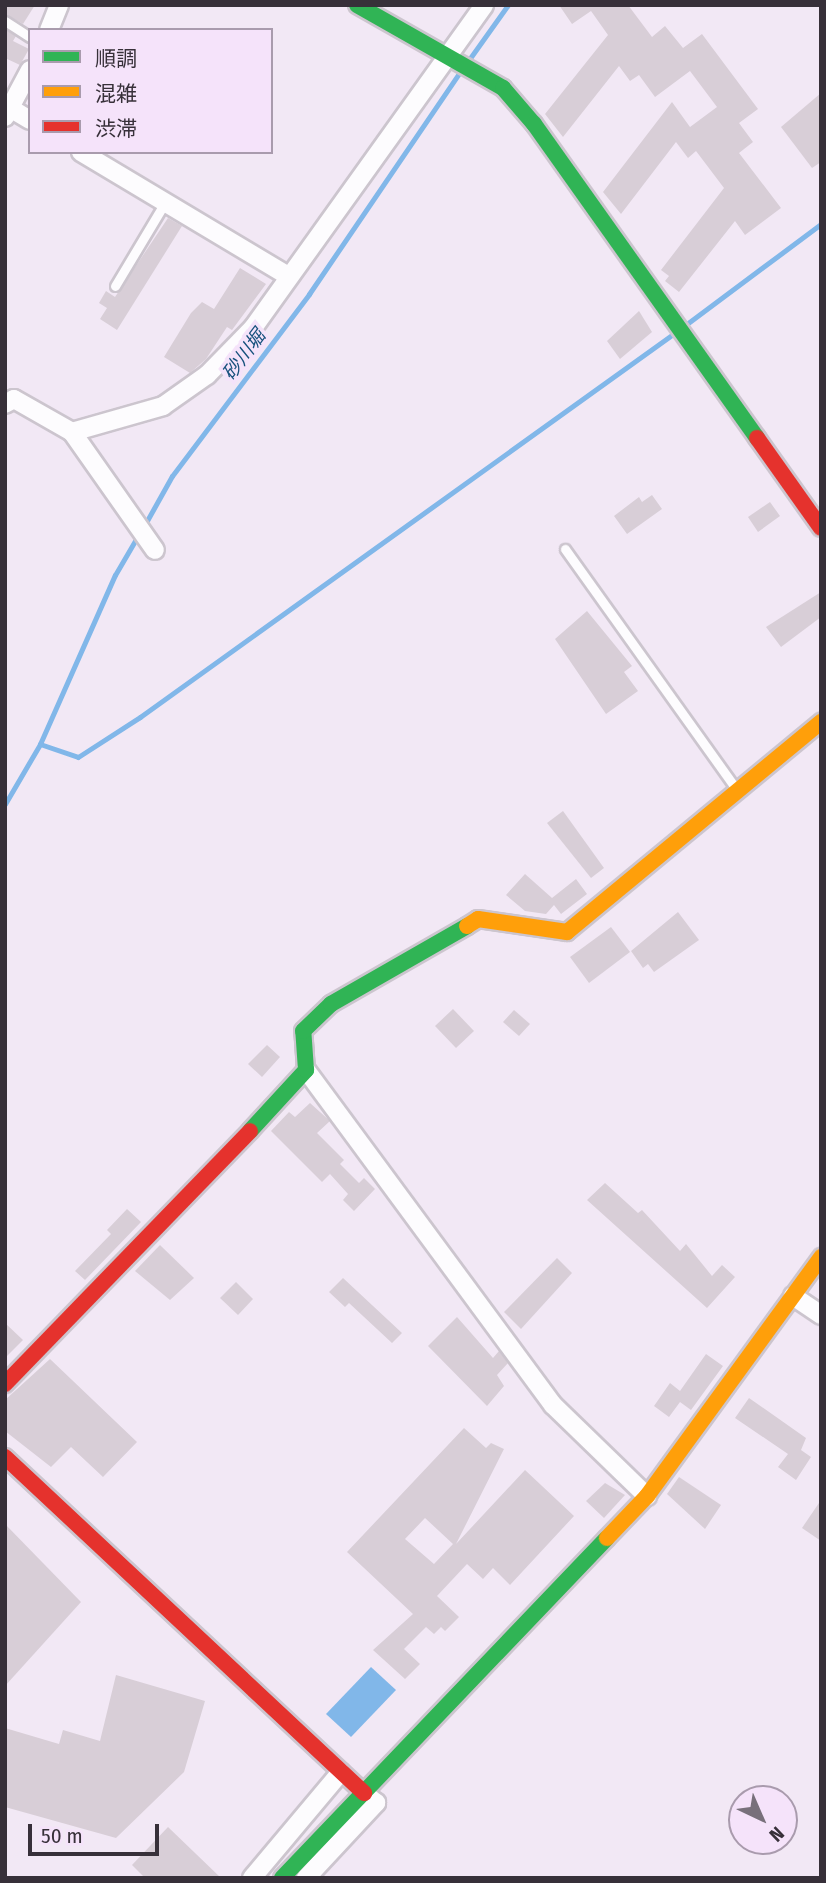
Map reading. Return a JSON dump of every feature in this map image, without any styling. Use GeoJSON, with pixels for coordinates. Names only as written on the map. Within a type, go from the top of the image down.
{"type":"FeatureCollection","features":[{"type":"Feature","properties":{"kind":"street"},"geometry":{"type":"LineString","coordinates":[[50,28],[58,5]]}},
{"type":"Feature","properties":{"kind":"street"},"geometry":{"type":"LineString","coordinates":[[357,5],[443,58],[503,88],[534,124],[821,528]]}},
{"type":"Feature","properties":{"kind":"street"},"geometry":{"type":"LineString","coordinates":[[72,432],[163,406],[186,393],[253,328],[443,58],[484,5]]}},
{"type":"Feature","properties":{"kind":"street"},"geometry":{"type":"LineString","coordinates":[[28,74],[8,113],[28,119]]}},
{"type":"Feature","properties":{"kind":"street"},"geometry":{"type":"LineString","coordinates":[[84,154],[288,276]]}},
{"type":"Feature","properties":{"kind":"street"},"geometry":{"type":"LineString","coordinates":[[5,404],[14,399],[72,432],[155,550]]}},
{"type":"Feature","properties":{"kind":"street"},"geometry":{"type":"LineString","coordinates":[[647,1496],[553,1405],[306,1070],[303,1031],[331,1004],[478,919],[568,932],[739,793],[821,722]]}},
{"type":"Feature","properties":{"kind":"street"},"geometry":{"type":"LineString","coordinates":[[5,1384],[306,1070]]}},
{"type":"Feature","properties":{"kind":"street"},"geometry":{"type":"LineString","coordinates":[[306,1878],[370,1798],[647,1496],[821,1257]]}},
{"type":"Feature","properties":{"kind":"street"},"geometry":{"type":"LineString","coordinates":[[793,1296],[821,1315]]}},
{"type":"Feature","properties":{"kind":"street"},"geometry":{"type":"LineString","coordinates":[[5,1457],[370,1798]]}},
{"type":"Feature","properties":{"kind":"street"},"geometry":{"type":"LineString","coordinates":[[252,1878],[341,1772]]}},
{"type":"Feature","properties":{"kind":"street"},"geometry":{"type":"LineString","coordinates":[[282,1878],[313,1845],[370,1798]]}},
{"type":"Feature","properties":{"kind":"lane"},"geometry":{"type":"LineString","coordinates":[[5,22],[28,36]]}},
{"type":"Feature","properties":{"kind":"lane"},"geometry":{"type":"LineString","coordinates":[[115,286],[164,204]]}},
{"type":"Feature","properties":{"kind":"lane"},"geometry":{"type":"LineString","coordinates":[[565,549],[739,793]]}},
{"type":"Feature","properties":{"kind":"water"},"geometry":{"type":"Polygon","coordinates":[[[371,1667],[396,1690],[351,1737],[326,1714],[371,1667]]]}},
{"type":"Feature","properties":{"kind":"building"},"geometry":{"type":"Polygon","coordinates":[[[5,5],[35,5],[23,24],[5,14],[5,5]]]}},
{"type":"Feature","properties":{"kind":"building"},"geometry":{"type":"Polygon","coordinates":[[[559,5],[628,5],[652,37],[665,26],[683,48],[702,34],[758,109],[739,123],[753,142],[739,153],[781,208],[745,235],[735,221],[679,292],[665,281],[669,276],[661,270],[724,188],[696,151],[688,158],[676,142],[621,214],[603,192],[672,102],[690,127],[717,107],[690,71],[655,97],[639,75],[630,81],[619,66],[563,137],[545,114],[608,35],[591,11],[572,24],[559,5]]]}},
{"type":"Feature","properties":{"kind":"building"},"geometry":{"type":"Polygon","coordinates":[[[5,29],[16,36],[13,41],[28,51],[20,65],[5,58],[5,29]]]}},
{"type":"Feature","properties":{"kind":"building"},"geometry":{"type":"Polygon","coordinates":[[[821,93],[821,162],[812,168],[781,127],[821,93]]]}},
{"type":"Feature","properties":{"kind":"building"},"geometry":{"type":"Polygon","coordinates":[[[168,218],[182,226],[117,330],[100,319],[107,308],[99,303],[106,291],[115,297],[168,218]]]}},
{"type":"Feature","properties":{"kind":"building"},"geometry":{"type":"Polygon","coordinates":[[[240,268],[266,284],[232,330],[227,327],[206,359],[190,373],[164,357],[191,313],[202,302],[214,309],[240,268]]]}},
{"type":"Feature","properties":{"kind":"building"},"geometry":{"type":"Polygon","coordinates":[[[639,311],[652,332],[620,359],[607,341],[639,311]]]}},
{"type":"Feature","properties":{"kind":"building"},"geometry":{"type":"Polygon","coordinates":[[[652,495],[662,509],[627,534],[614,516],[639,497],[642,502],[652,495]]]}},
{"type":"Feature","properties":{"kind":"building"},"geometry":{"type":"Polygon","coordinates":[[[770,502],[780,516],[758,532],[748,517],[770,502]]]}},
{"type":"Feature","properties":{"kind":"building"},"geometry":{"type":"Polygon","coordinates":[[[821,592],[821,617],[781,647],[766,627],[821,592]]]}},
{"type":"Feature","properties":{"kind":"building"},"geometry":{"type":"Polygon","coordinates":[[[587,611],[632,666],[624,672],[638,691],[606,714],[555,639],[587,611]]]}},
{"type":"Feature","properties":{"kind":"building"},"geometry":{"type":"Polygon","coordinates":[[[563,811],[604,868],[591,878],[547,823],[563,811]]]}},
{"type":"Feature","properties":{"kind":"building"},"geometry":{"type":"Polygon","coordinates":[[[525,874],[552,898],[576,879],[587,894],[561,914],[554,905],[546,914],[525,911],[506,895],[525,874]]]}},
{"type":"Feature","properties":{"kind":"building"},"geometry":{"type":"Polygon","coordinates":[[[678,912],[699,940],[654,972],[648,964],[643,968],[631,951],[678,912]]]}},
{"type":"Feature","properties":{"kind":"building"},"geometry":{"type":"Polygon","coordinates":[[[611,927],[630,952],[589,983],[570,957],[611,927]]]}},
{"type":"Feature","properties":{"kind":"building"},"geometry":{"type":"Polygon","coordinates":[[[453,1009],[474,1031],[456,1048],[435,1026],[453,1009]]]}},
{"type":"Feature","properties":{"kind":"building"},"geometry":{"type":"Polygon","coordinates":[[[514,1010],[530,1024],[519,1036],[503,1022],[514,1010]]]}},
{"type":"Feature","properties":{"kind":"building"},"geometry":{"type":"Polygon","coordinates":[[[267,1045],[280,1057],[262,1077],[248,1064],[267,1045]]]}},
{"type":"Feature","properties":{"kind":"building"},"geometry":{"type":"Polygon","coordinates":[[[310,1103],[330,1121],[317,1133],[344,1160],[340,1164],[359,1183],[364,1178],[375,1189],[354,1211],[343,1200],[348,1194],[330,1174],[322,1182],[271,1131],[289,1112],[295,1117],[310,1103]]]}},
{"type":"Feature","properties":{"kind":"building"},"geometry":{"type":"Polygon","coordinates":[[[605,1183],[638,1213],[642,1210],[680,1251],[686,1244],[712,1276],[722,1265],[735,1277],[707,1308],[587,1200],[605,1183]]]}},
{"type":"Feature","properties":{"kind":"building"},"geometry":{"type":"Polygon","coordinates":[[[127,1209],[141,1222],[85,1280],[75,1271],[111,1234],[107,1230],[127,1209]]]}},
{"type":"Feature","properties":{"kind":"building"},"geometry":{"type":"Polygon","coordinates":[[[160,1245],[194,1278],[170,1300],[135,1271],[160,1245]]]}},
{"type":"Feature","properties":{"kind":"building"},"geometry":{"type":"Polygon","coordinates":[[[557,1258],[572,1273],[521,1329],[504,1312],[557,1258]]]}},
{"type":"Feature","properties":{"kind":"building"},"geometry":{"type":"Polygon","coordinates":[[[343,1278],[402,1333],[392,1343],[349,1303],[345,1307],[329,1292],[343,1278]]]}},
{"type":"Feature","properties":{"kind":"building"},"geometry":{"type":"Polygon","coordinates":[[[236,1282],[253,1299],[238,1315],[220,1298],[236,1282]]]}},
{"type":"Feature","properties":{"kind":"building"},"geometry":{"type":"Polygon","coordinates":[[[457,1317],[493,1358],[499,1351],[508,1363],[497,1375],[504,1386],[487,1406],[428,1346],[457,1317]]]}},
{"type":"Feature","properties":{"kind":"building"},"geometry":{"type":"Polygon","coordinates":[[[5,1323],[23,1340],[5,1358],[5,1323]]]}},
{"type":"Feature","properties":{"kind":"building"},"geometry":{"type":"Polygon","coordinates":[[[706,1354],[723,1366],[691,1410],[680,1402],[669,1417],[654,1406],[670,1383],[680,1391],[706,1354]]]}},
{"type":"Feature","properties":{"kind":"building"},"geometry":{"type":"Polygon","coordinates":[[[50,1359],[137,1442],[103,1477],[71,1447],[51,1467],[5,1431],[5,1400],[50,1359]]]}},
{"type":"Feature","properties":{"kind":"building"},"geometry":{"type":"Polygon","coordinates":[[[749,1398],[806,1438],[801,1450],[811,1457],[796,1480],[778,1467],[788,1454],[735,1418],[749,1398]]]}},
{"type":"Feature","properties":{"kind":"building"},"geometry":{"type":"Polygon","coordinates":[[[464,1428],[486,1448],[491,1443],[504,1449],[456,1544],[525,1470],[574,1516],[510,1585],[493,1568],[483,1579],[467,1564],[437,1596],[459,1617],[445,1631],[441,1627],[434,1634],[426,1627],[404,1649],[420,1664],[405,1679],[373,1650],[413,1614],[347,1552],[464,1428]],[[425,1518],[405,1539],[434,1564],[453,1544],[425,1518]]]}},
{"type":"Feature","properties":{"kind":"building"},"geometry":{"type":"Polygon","coordinates":[[[679,1477],[721,1505],[705,1529],[667,1494],[679,1477]]]}},
{"type":"Feature","properties":{"kind":"building"},"geometry":{"type":"Polygon","coordinates":[[[605,1483],[625,1495],[604,1518],[586,1501],[605,1483]]]}},
{"type":"Feature","properties":{"kind":"building"},"geometry":{"type":"Polygon","coordinates":[[[821,1500],[821,1541],[802,1528],[821,1500]]]}},
{"type":"Feature","properties":{"kind":"building"},"geometry":{"type":"Polygon","coordinates":[[[5,1524],[81,1602],[5,1686],[5,1524]]]}},
{"type":"Feature","properties":{"kind":"building"},"geometry":{"type":"Polygon","coordinates":[[[116,1675],[205,1701],[184,1772],[116,1838],[5,1807],[5,1728],[59,1744],[63,1730],[100,1741],[116,1675]]]}},
{"type":"Feature","properties":{"kind":"building"},"geometry":{"type":"Polygon","coordinates":[[[168,1827],[221,1878],[145,1878],[132,1865],[168,1827]]]}},
{"type":"Feature","properties":{"kind":"waterway","name":"砂川堀"},"geometry":{"type":"LineString","coordinates":[[468,61],[508,5]]}},
{"type":"Feature","properties":{"kind":"waterway","name":"砂川堀"},"geometry":{"type":"LineString","coordinates":[[144,526],[172,476],[309,294],[460,72]]}},
{"type":"Feature","properties":{"kind":"waterway"},"geometry":{"type":"LineString","coordinates":[[684,326],[821,224]]}},
{"type":"Feature","properties":{"kind":"waterway"},"geometry":{"type":"LineString","coordinates":[[40,744],[78,757],[140,717],[673,334]]}},
{"type":"Feature","properties":{"kind":"waterway","name":"砂川堀"},"geometry":{"type":"LineString","coordinates":[[5,804],[40,744],[115,575],[139,534]]}},
{"type":"Feature","properties":{"kind":"traffic: fast"},"geometry":{"type":"LineString","coordinates":[[357,5],[503,88],[534,124],[757,438]]}},
{"type":"Feature","properties":{"kind":"traffic: fast"},"geometry":{"type":"LineString","coordinates":[[250,1131],[306,1070],[303,1031],[331,1004],[467,926]]}},
{"type":"Feature","properties":{"kind":"traffic: fast"},"geometry":{"type":"LineString","coordinates":[[282,1878],[607,1538]]}},
{"type":"Feature","properties":{"kind":"traffic: slow"},"geometry":{"type":"LineString","coordinates":[[467,926],[478,919],[567,932],[821,722]]}},
{"type":"Feature","properties":{"kind":"traffic: slow"},"geometry":{"type":"LineString","coordinates":[[607,1538],[647,1496],[821,1257]]}},
{"type":"Feature","properties":{"kind":"traffic: jam"},"geometry":{"type":"LineString","coordinates":[[757,438],[821,528]]}},
{"type":"Feature","properties":{"kind":"traffic: jam"},"geometry":{"type":"LineString","coordinates":[[5,1384],[250,1131]]}},
{"type":"Feature","properties":{"kind":"traffic: jam"},"geometry":{"type":"LineString","coordinates":[[5,1457],[364,1793]]}}]}
